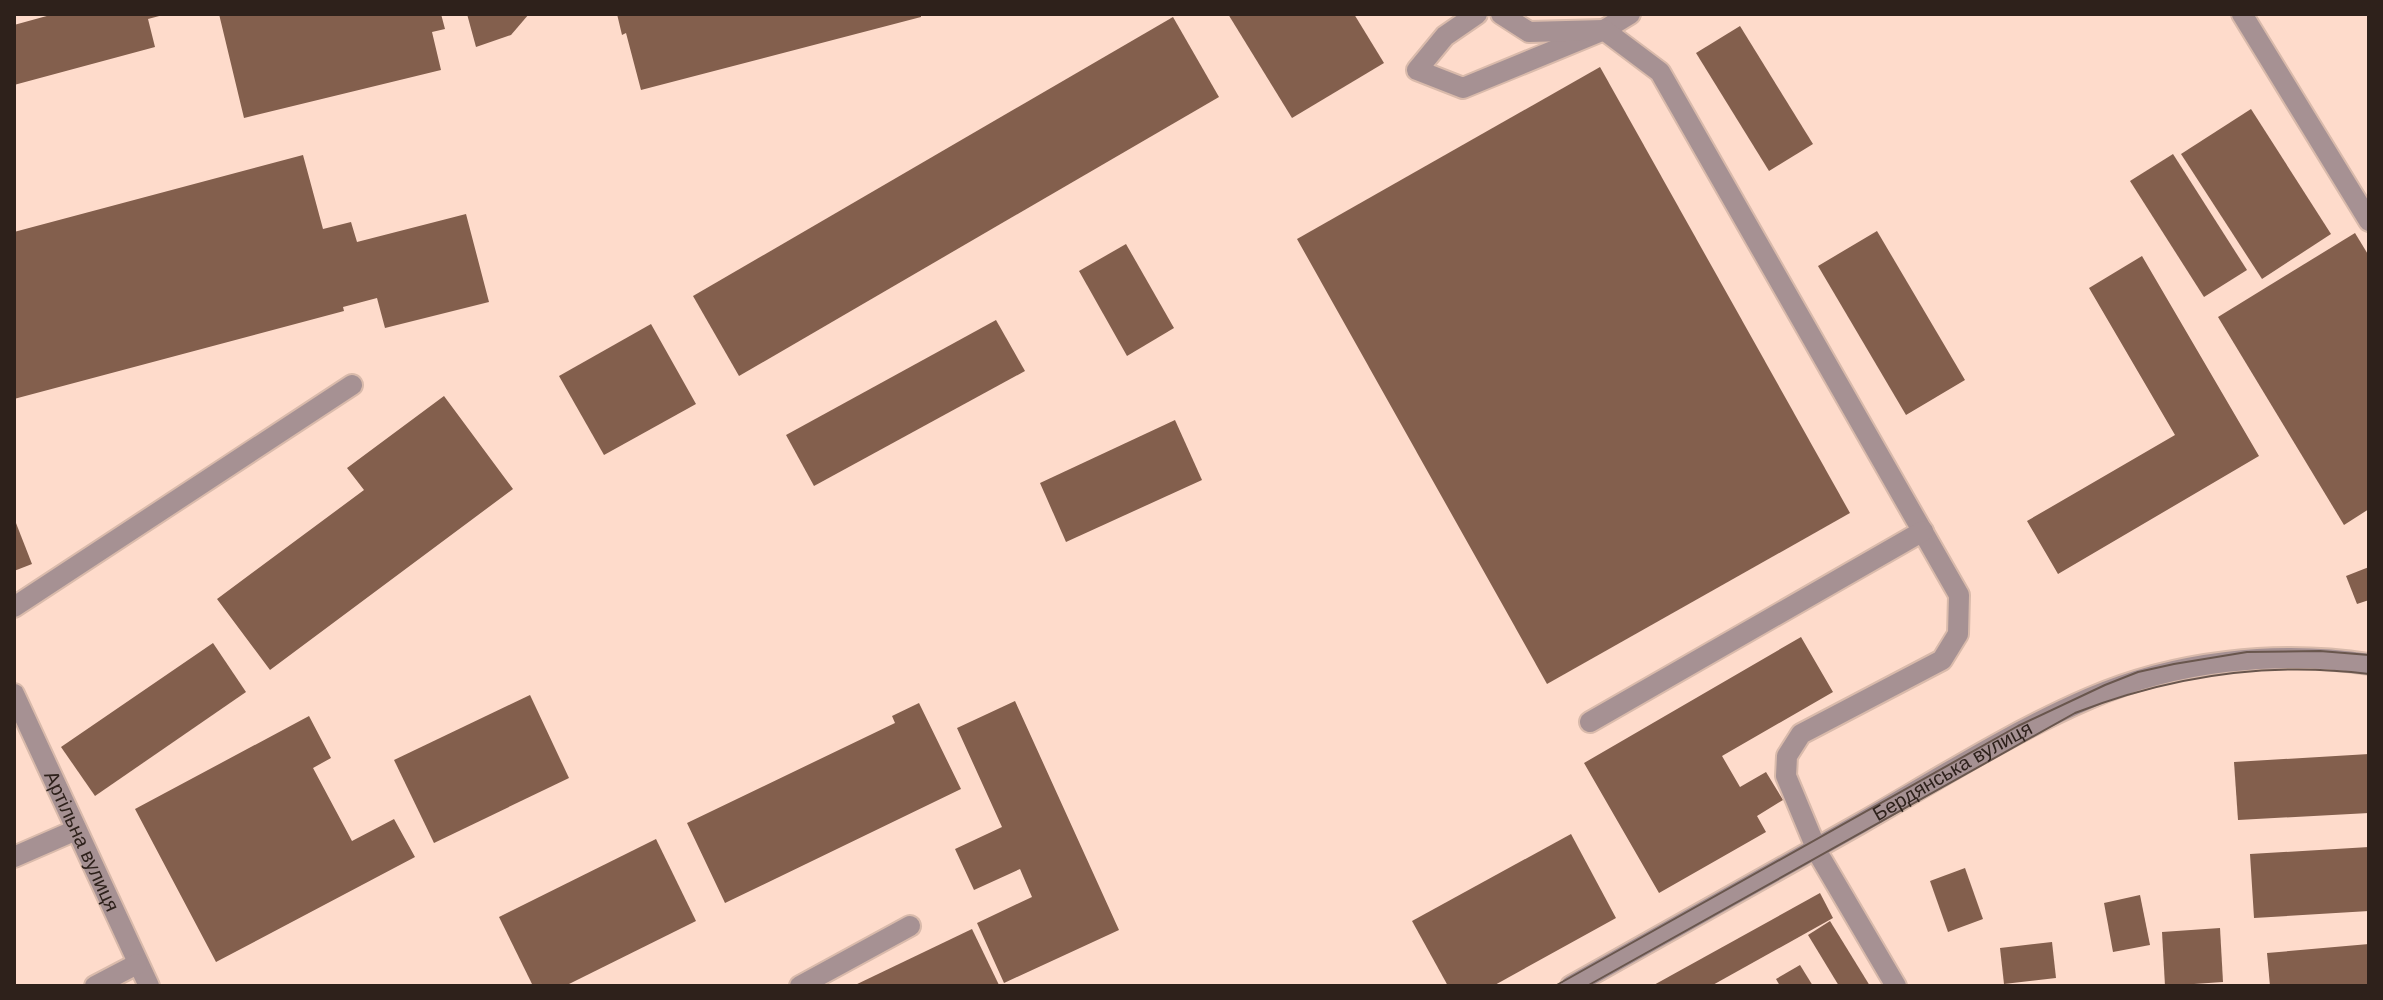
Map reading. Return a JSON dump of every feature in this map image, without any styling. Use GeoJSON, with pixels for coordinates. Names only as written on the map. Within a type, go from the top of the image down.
{"type":"FeatureCollection","features":[{"type":"Feature","properties":{"kind":"street"},"geometry":{"type":"LineString","coordinates":[[1477,14],[1445,36],[1417,70],[1463,88],[1604,30],[1630,14]]}},
{"type":"Feature","properties":{"kind":"street"},"geometry":{"type":"LineString","coordinates":[[1501,14],[1529,32],[1604,30],[1660,72],[1959,595],[1958,634],[1942,660],[1801,734],[1787,756],[1786,776],[1816,848],[1896,986]]}},
{"type":"Feature","properties":{"kind":"street"},"geometry":{"type":"LineString","coordinates":[[2242,14],[2369,221]]}},
{"type":"Feature","properties":{"kind":"street"},"geometry":{"type":"LineString","coordinates":[[14,607],[352,385]]}},
{"type":"Feature","properties":{"kind":"street"},"geometry":{"type":"LineString","coordinates":[[1590,722],[1923,531]]}},
{"type":"Feature","properties":{"kind":"street","name":"Бердянська вулиця"},"geometry":{"type":"LineString","coordinates":[[1571,986],[2089,698],[2174,672],[2248,660],[2321,660],[2369,664]]}},
{"type":"Feature","properties":{"kind":"street","name":"Артільна вулиця"},"geometry":{"type":"LineString","coordinates":[[14,694],[149,986]]}},
{"type":"Feature","properties":{"kind":"street"},"geometry":{"type":"LineString","coordinates":[[14,857],[76,830]]}},
{"type":"Feature","properties":{"kind":"street"},"geometry":{"type":"LineString","coordinates":[[800,986],[910,926]]}},
{"type":"Feature","properties":{"kind":"street"},"geometry":{"type":"LineString","coordinates":[[95,986],[137,964]]}},
{"type":"Feature","properties":{"kind":"building"},"geometry":{"type":"Polygon","coordinates":[[[54,14],[163,15],[148,19],[155,47],[14,85],[14,25],[54,14]]]}},
{"type":"Feature","properties":{"kind":"building"},"geometry":{"type":"Polygon","coordinates":[[[219,14],[441,14],[445,29],[432,32],[441,70],[244,118],[219,14]]]}},
{"type":"Feature","properties":{"kind":"building"},"geometry":{"type":"Polygon","coordinates":[[[467,14],[529,14],[511,35],[476,47],[467,14]]]}},
{"type":"Feature","properties":{"kind":"building"},"geometry":{"type":"Polygon","coordinates":[[[617,14],[921,14],[921,17],[641,90],[626,33],[622,35],[617,14]]]}},
{"type":"Feature","properties":{"kind":"building"},"geometry":{"type":"Polygon","coordinates":[[[1228,14],[1354,14],[1384,63],[1292,118],[1228,14]]]}},
{"type":"Feature","properties":{"kind":"building"},"geometry":{"type":"Polygon","coordinates":[[[1173,17],[1219,97],[739,376],[693,296],[1173,17]]]}},
{"type":"Feature","properties":{"kind":"building"},"geometry":{"type":"Polygon","coordinates":[[[1740,26],[1813,144],[1769,171],[1696,53],[1740,26]]]}},
{"type":"Feature","properties":{"kind":"building"},"geometry":{"type":"Polygon","coordinates":[[[1600,67],[1850,513],[1547,684],[1297,239],[1600,67]]]}},
{"type":"Feature","properties":{"kind":"building"},"geometry":{"type":"Polygon","coordinates":[[[2251,109],[2331,234],[2262,279],[2181,154],[2251,109]]]}},
{"type":"Feature","properties":{"kind":"building"},"geometry":{"type":"Polygon","coordinates":[[[2173,154],[2247,270],[2204,297],[2130,181],[2173,154]]]}},
{"type":"Feature","properties":{"kind":"building"},"geometry":{"type":"Polygon","coordinates":[[[303,155],[323,229],[351,222],[357,242],[466,214],[489,302],[385,328],[377,298],[343,307],[344,311],[14,399],[14,232],[303,155]]]}},
{"type":"Feature","properties":{"kind":"building"},"geometry":{"type":"Polygon","coordinates":[[[1877,231],[1965,380],[1906,415],[1818,266],[1877,231]]]}},
{"type":"Feature","properties":{"kind":"building"},"geometry":{"type":"Polygon","coordinates":[[[2355,233],[2369,256],[2369,509],[2344,525],[2218,317],[2355,233]]]}},
{"type":"Feature","properties":{"kind":"building"},"geometry":{"type":"Polygon","coordinates":[[[1126,244],[1174,328],[1127,356],[1079,271],[1126,244]]]}},
{"type":"Feature","properties":{"kind":"building"},"geometry":{"type":"Polygon","coordinates":[[[2142,256],[2259,456],[2058,574],[2027,521],[2175,435],[2089,288],[2142,256]]]}},
{"type":"Feature","properties":{"kind":"building"},"geometry":{"type":"Polygon","coordinates":[[[996,320],[1025,371],[814,486],[786,435],[996,320]]]}},
{"type":"Feature","properties":{"kind":"building"},"geometry":{"type":"Polygon","coordinates":[[[651,324],[696,404],[604,455],[559,376],[651,324]]]}},
{"type":"Feature","properties":{"kind":"building"},"geometry":{"type":"Polygon","coordinates":[[[444,396],[513,489],[270,670],[217,599],[364,490],[347,468],[444,396]]]}},
{"type":"Feature","properties":{"kind":"building"},"geometry":{"type":"Polygon","coordinates":[[[1175,420],[1202,480],[1066,542],[1040,483],[1175,420]]]}},
{"type":"Feature","properties":{"kind":"building"},"geometry":{"type":"Polygon","coordinates":[[[14,518],[32,564],[14,571],[14,518]]]}},
{"type":"Feature","properties":{"kind":"building"},"geometry":{"type":"Polygon","coordinates":[[[2369,567],[2369,600],[2357,604],[2346,576],[2369,567]]]}},
{"type":"Feature","properties":{"kind":"building"},"geometry":{"type":"Polygon","coordinates":[[[1801,637],[1833,692],[1722,756],[1740,787],[1766,772],[1783,800],[1757,816],[1766,832],[1659,893],[1584,763],[1801,637]]]}},
{"type":"Feature","properties":{"kind":"building"},"geometry":{"type":"Polygon","coordinates":[[[213,643],[246,692],[95,796],[61,747],[213,643]]]}},
{"type":"Feature","properties":{"kind":"building"},"geometry":{"type":"Polygon","coordinates":[[[530,695],[569,778],[434,843],[394,760],[530,695]]]}},
{"type":"Feature","properties":{"kind":"building"},"geometry":{"type":"Polygon","coordinates":[[[1015,701],[1119,930],[1004,983],[977,923],[1032,897],[1020,869],[974,890],[955,849],[1002,827],[957,728],[1015,701]]]}},
{"type":"Feature","properties":{"kind":"building"},"geometry":{"type":"Polygon","coordinates":[[[919,703],[961,789],[725,903],[687,823],[895,723],[892,716],[919,703]]]}},
{"type":"Feature","properties":{"kind":"building"},"geometry":{"type":"Polygon","coordinates":[[[309,716],[331,758],[313,768],[352,841],[394,819],[415,857],[216,962],[135,809],[309,716]]]}},
{"type":"Feature","properties":{"kind":"building"},"geometry":{"type":"Polygon","coordinates":[[[2369,754],[2369,813],[2238,820],[2234,762],[2369,754]]]}},
{"type":"Feature","properties":{"kind":"building"},"geometry":{"type":"Polygon","coordinates":[[[1571,834],[1616,918],[1493,986],[1448,986],[1412,921],[1571,834]]]}},
{"type":"Feature","properties":{"kind":"building"},"geometry":{"type":"Polygon","coordinates":[[[656,839],[696,921],[565,986],[533,986],[499,917],[656,839]]]}},
{"type":"Feature","properties":{"kind":"building"},"geometry":{"type":"Polygon","coordinates":[[[2369,847],[2369,911],[2254,918],[2250,854],[2369,847]]]}},
{"type":"Feature","properties":{"kind":"building"},"geometry":{"type":"Polygon","coordinates":[[[1965,868],[1983,919],[1948,932],[1930,881],[1965,868]]]}},
{"type":"Feature","properties":{"kind":"building"},"geometry":{"type":"Polygon","coordinates":[[[1820,893],[1833,918],[1711,986],[1652,986],[1820,893]]]}},
{"type":"Feature","properties":{"kind":"building"},"geometry":{"type":"Polygon","coordinates":[[[2140,895],[2150,945],[2113,952],[2104,903],[2140,895]]]}},
{"type":"Feature","properties":{"kind":"building"},"geometry":{"type":"Polygon","coordinates":[[[1830,921],[1870,986],[1839,986],[1808,935],[1830,921]]]}},
{"type":"Feature","properties":{"kind":"building"},"geometry":{"type":"Polygon","coordinates":[[[2220,928],[2223,982],[2165,986],[2162,932],[2220,928]]]}},
{"type":"Feature","properties":{"kind":"building"},"geometry":{"type":"Polygon","coordinates":[[[972,929],[997,986],[853,986],[972,929]]]}},
{"type":"Feature","properties":{"kind":"building"},"geometry":{"type":"Polygon","coordinates":[[[2052,942],[2056,978],[2004,984],[2000,948],[2052,942]]]}},
{"type":"Feature","properties":{"kind":"building"},"geometry":{"type":"Polygon","coordinates":[[[2369,944],[2369,986],[2270,986],[2267,953],[2369,944]]]}},
{"type":"Feature","properties":{"kind":"building"},"geometry":{"type":"Polygon","coordinates":[[[1800,965],[1813,986],[1780,986],[1776,979],[1800,965]]]}},
{"type":"Feature","properties":{"kind":"tram line"},"geometry":{"type":"LineString","coordinates":[[1555,986],[2018,726],[2105,685],[2138,672],[2247,652],[2320,651],[2369,655]]}},
{"type":"Feature","properties":{"kind":"tram line"},"geometry":{"type":"LineString","coordinates":[[1587,986],[2075,713],[2147,689],[2219,675],[2293,669],[2369,674]]}}]}
